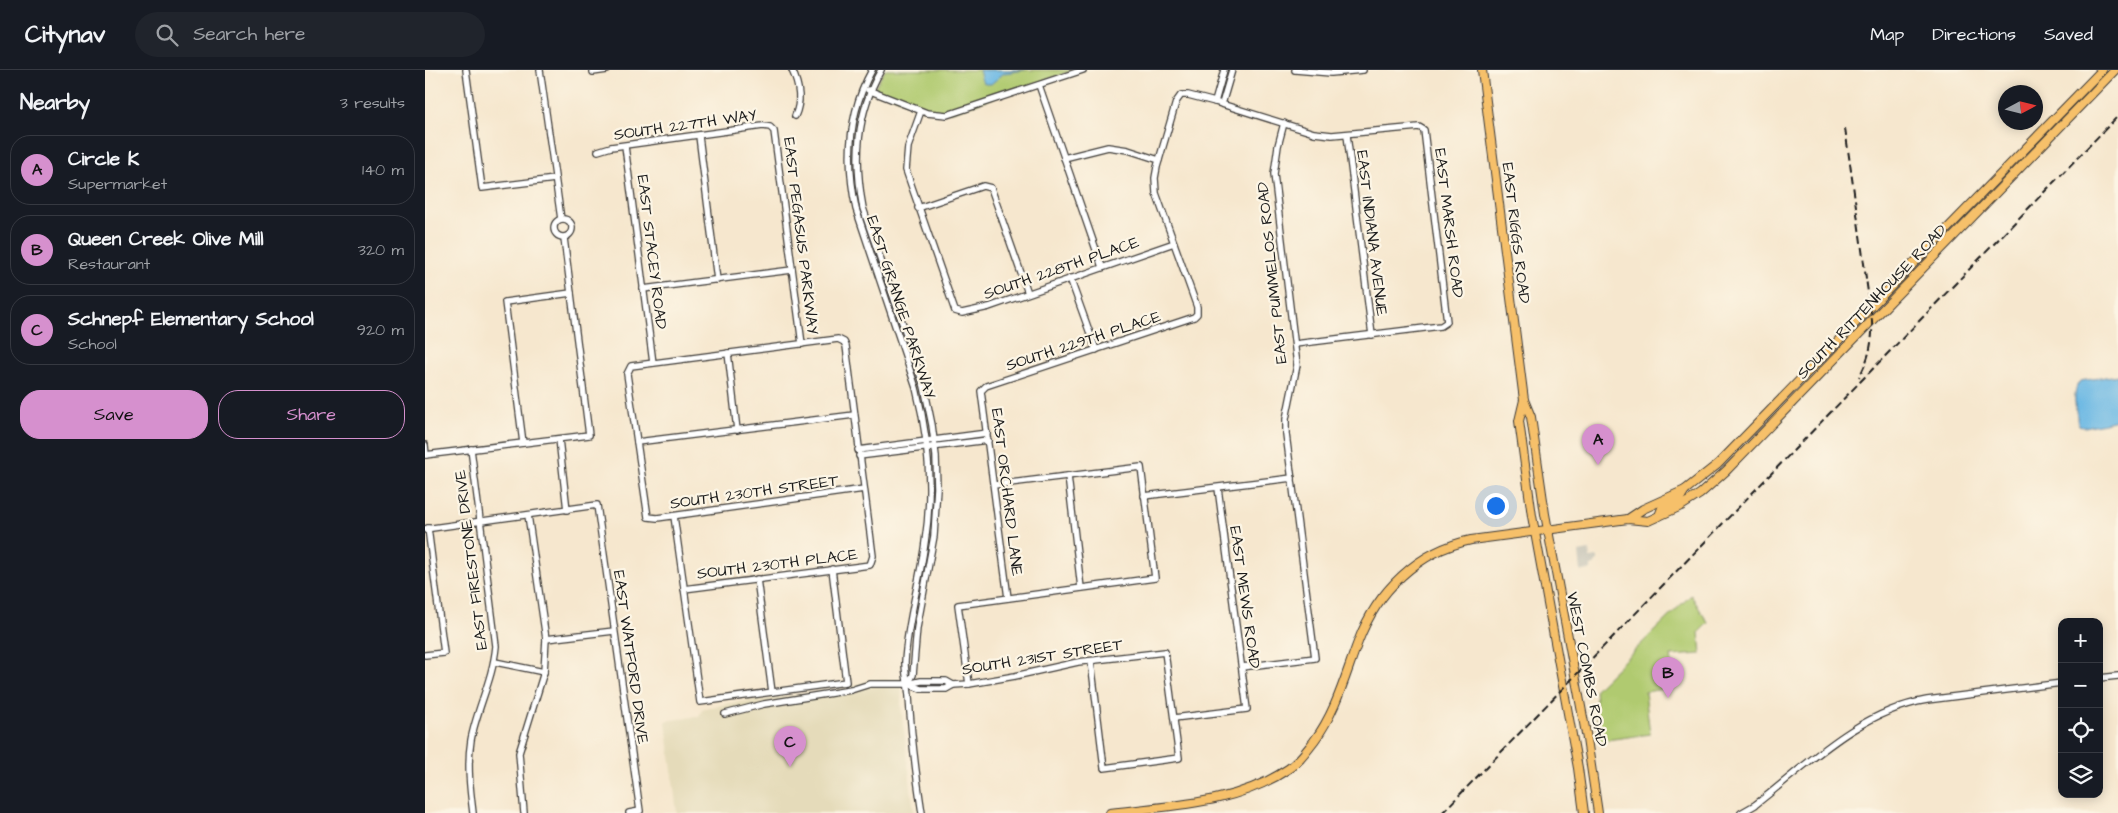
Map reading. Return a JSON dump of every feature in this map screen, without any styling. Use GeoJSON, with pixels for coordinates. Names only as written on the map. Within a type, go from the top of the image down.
{"type":"FeatureCollection","features":[{"type":"Feature","properties":{"kind":"main road","name":"EAST RIGGS ROAD"},"geometry":{"type":"LineString","coordinates":[[1482,70],[1524,400],[1531,417],[1548,530]]}},
{"type":"Feature","properties":{"kind":"main road","name":"SOUTH RITTENHOUSE ROAD"},"geometry":{"type":"LineString","coordinates":[[1628,519],[1643,509],[1685,490],[1702,479],[2102,70]]}},
{"type":"Feature","properties":{"kind":"main road","name":"SOUTH RITTENHOUSE ROAD"},"geometry":{"type":"LineString","coordinates":[[1110,813],[1235,795],[1256,788],[1290,768],[1303,756],[1331,715],[1367,623],[1385,594],[1402,575],[1422,560],[1449,546],[1471,540],[1628,519],[1648,521],[1681,506],[1695,497],[1726,471],[2115,70]]}},
{"type":"Feature","properties":{"kind":"main road","name":"EAST RIGGS ROAD"},"geometry":{"type":"LineString","coordinates":[[1524,400],[1519,421],[1534,531]]}},
{"type":"Feature","properties":{"kind":"main road"},"geometry":{"type":"LineString","coordinates":[[1695,497],[1700,488],[1722,469],[1723,459]]}},
{"type":"Feature","properties":{"kind":"main road"},"geometry":{"type":"LineString","coordinates":[[1659,516],[1662,508],[1679,500],[1685,490]]}},
{"type":"Feature","properties":{"kind":"main road","name":"WEST COMBS ROAD"},"geometry":{"type":"LineString","coordinates":[[1548,530],[1587,739],[1598,813]]}},
{"type":"Feature","properties":{"kind":"main road","name":"WEST COMBS ROAD"},"geometry":{"type":"LineString","coordinates":[[1534,531],[1579,768],[1584,813]]}},
{"type":"Feature","properties":{"kind":"street"},"geometry":{"type":"LineString","coordinates":[[466,70],[482,188],[555,179]]}},
{"type":"Feature","properties":{"kind":"street"},"geometry":{"type":"LineString","coordinates":[[540,70],[561,219]]}},
{"type":"Feature","properties":{"kind":"street"},"geometry":{"type":"LineString","coordinates":[[593,72],[607,70]]}},
{"type":"Feature","properties":{"kind":"street","name":"EAST PEGASUS PARKWAY"},"geometry":{"type":"LineString","coordinates":[[792,70],[796,80],[800,103],[795,116]]}},
{"type":"Feature","properties":{"kind":"street"},"geometry":{"type":"LineString","coordinates":[[867,89],[872,70]]}},
{"type":"Feature","properties":{"kind":"street"},"geometry":{"type":"LineString","coordinates":[[867,89],[881,70]]}},
{"type":"Feature","properties":{"kind":"street"},"geometry":{"type":"LineString","coordinates":[[867,89],[921,111],[938,115],[954,114],[1083,70]]}},
{"type":"Feature","properties":{"kind":"street"},"geometry":{"type":"LineString","coordinates":[[1215,102],[1224,70]]}},
{"type":"Feature","properties":{"kind":"street"},"geometry":{"type":"LineString","coordinates":[[1222,104],[1232,70]]}},
{"type":"Feature","properties":{"kind":"street"},"geometry":{"type":"LineString","coordinates":[[1295,70],[1331,73],[1363,70]]}},
{"type":"Feature","properties":{"kind":"street"},"geometry":{"type":"LineString","coordinates":[[1039,85],[1102,267]]}},
{"type":"Feature","properties":{"kind":"street","name":"EAST GRANGE PARKWAY"},"geometry":{"type":"LineString","coordinates":[[867,89],[858,142],[857,168],[861,196],[866,216],[924,386],[934,443],[937,488],[934,536],[917,628],[913,675],[908,684]]}},
{"type":"Feature","properties":{"kind":"street","name":"EAST GRANGE PARKWAY"},"geometry":{"type":"LineString","coordinates":[[867,89],[857,106],[851,137],[849,165],[852,190],[856,209],[916,388],[923,413],[929,464],[929,509],[905,662],[910,723],[922,813]]}},
{"type":"Feature","properties":{"kind":"street"},"geometry":{"type":"LineString","coordinates":[[1174,243],[1156,192],[1155,178],[1176,102],[1181,95],[1215,102],[1314,133],[1347,135]]}},
{"type":"Feature","properties":{"kind":"street"},"geometry":{"type":"LineString","coordinates":[[921,111],[906,159],[908,179],[918,208],[983,186],[991,188],[1028,293]]}},
{"type":"Feature","properties":{"kind":"street","name":"EAST PUMMELOS ROAD"},"geometry":{"type":"LineString","coordinates":[[1242,667],[1315,658],[1286,434],[1297,365],[1274,174],[1277,146],[1284,123]]}},
{"type":"Feature","properties":{"kind":"street","name":"SOUTH 227TH WAY"},"geometry":{"type":"LineString","coordinates":[[598,152],[625,146],[763,126],[770,127],[774,131]]}},
{"type":"Feature","properties":{"kind":"street","name":"EAST MARSH ROAD"},"geometry":{"type":"LineString","coordinates":[[1347,135],[1416,127],[1422,128],[1425,134],[1447,322],[1441,326],[1372,335]]}},
{"type":"Feature","properties":{"kind":"street","name":"EAST PEGASUS PARKWAY"},"geometry":{"type":"LineString","coordinates":[[774,131],[802,344]]}},
{"type":"Feature","properties":{"kind":"street","name":"EAST INDIANA AVENUE"},"geometry":{"type":"LineString","coordinates":[[1347,135],[1372,335]]}},
{"type":"Feature","properties":{"kind":"street"},"geometry":{"type":"LineString","coordinates":[[699,136],[717,280]]}},
{"type":"Feature","properties":{"kind":"street","name":"EAST STACEY ROAD"},"geometry":{"type":"LineString","coordinates":[[625,146],[653,363]]}},
{"type":"Feature","properties":{"kind":"street"},"geometry":{"type":"LineString","coordinates":[[1064,158],[1108,147],[1128,150],[1159,160]]}},
{"type":"Feature","properties":{"kind":"street","name":"SOUTH 228TH PLACE"},"geometry":{"type":"LineString","coordinates":[[918,208],[955,311],[962,313],[989,307],[1174,243]]}},
{"type":"Feature","properties":{"kind":"street"},"geometry":{"type":"LineString","coordinates":[[561,219],[568,220],[573,228],[571,234],[564,238],[557,235],[554,230],[555,224],[561,219]]}},
{"type":"Feature","properties":{"kind":"street"},"geometry":{"type":"LineString","coordinates":[[425,445],[426,455],[589,435],[564,238]]}},
{"type":"Feature","properties":{"kind":"street","name":"SOUTH 229TH PLACE"},"geometry":{"type":"LineString","coordinates":[[981,391],[986,386],[1194,317],[1197,314],[1197,307],[1174,243]]}},
{"type":"Feature","properties":{"kind":"street"},"geometry":{"type":"LineString","coordinates":[[643,289],[792,270]]}},
{"type":"Feature","properties":{"kind":"street"},"geometry":{"type":"LineString","coordinates":[[1070,278],[1096,350]]}},
{"type":"Feature","properties":{"kind":"street"},"geometry":{"type":"LineString","coordinates":[[523,443],[505,302],[571,293]]}},
{"type":"Feature","properties":{"kind":"street"},"geometry":{"type":"LineString","coordinates":[[1295,344],[1372,335]]}},
{"type":"Feature","properties":{"kind":"street"},"geometry":{"type":"LineString","coordinates":[[854,415],[637,442],[628,370],[631,366],[728,353],[838,339],[844,342],[854,415],[859,453],[864,489]]}},
{"type":"Feature","properties":{"kind":"street"},"geometry":{"type":"LineString","coordinates":[[728,353],[737,430]]}},
{"type":"Feature","properties":{"kind":"street","name":"EAST ORCHARD LANE"},"geometry":{"type":"LineString","coordinates":[[981,391],[1008,598]]}},
{"type":"Feature","properties":{"kind":"street"},"geometry":{"type":"LineString","coordinates":[[859,453],[934,443],[987,433]]}},
{"type":"Feature","properties":{"kind":"street"},"geometry":{"type":"LineString","coordinates":[[425,655],[444,653],[427,528],[567,510],[559,439]]}},
{"type":"Feature","properties":{"kind":"street"},"geometry":{"type":"LineString","coordinates":[[934,443],[988,440]]}},
{"type":"Feature","properties":{"kind":"street","name":"SOUTH 230TH STREET"},"geometry":{"type":"LineString","coordinates":[[637,442],[648,517],[674,516],[864,489]]}},
{"type":"Feature","properties":{"kind":"street","name":"EAST FIRESTONE DRIVE"},"geometry":{"type":"LineString","coordinates":[[471,449],[494,617],[496,646],[495,662],[471,739],[469,769],[473,813]]}},
{"type":"Feature","properties":{"kind":"street"},"geometry":{"type":"LineString","coordinates":[[969,684],[958,605],[1155,578],[1141,467],[993,485]]}},
{"type":"Feature","properties":{"kind":"street"},"geometry":{"type":"LineString","coordinates":[[1068,476],[1081,588]]}},
{"type":"Feature","properties":{"kind":"street"},"geometry":{"type":"LineString","coordinates":[[1144,496],[1292,478]]}},
{"type":"Feature","properties":{"kind":"street","name":"EAST MEWS ROAD"},"geometry":{"type":"LineString","coordinates":[[1174,718],[1247,709],[1218,488]]}},
{"type":"Feature","properties":{"kind":"street","name":"SOUTH 230TH PLACE"},"geometry":{"type":"LineString","coordinates":[[684,589],[870,565],[872,561],[864,489]]}},
{"type":"Feature","properties":{"kind":"street","name":"EAST WATFORD DRIVE"},"geometry":{"type":"LineString","coordinates":[[567,510],[597,505],[640,812],[629,813]]}},
{"type":"Feature","properties":{"kind":"street"},"geometry":{"type":"LineString","coordinates":[[524,813],[519,753],[544,672],[546,639],[528,515]]}},
{"type":"Feature","properties":{"kind":"street"},"geometry":{"type":"LineString","coordinates":[[674,516],[700,702],[846,682],[832,570]]}},
{"type":"Feature","properties":{"kind":"street"},"geometry":{"type":"LineString","coordinates":[[757,579],[772,692]]}},
{"type":"Feature","properties":{"kind":"street"},"geometry":{"type":"LineString","coordinates":[[546,639],[615,630]]}},
{"type":"Feature","properties":{"kind":"street","name":"SOUTH 231ST STREET"},"geometry":{"type":"LineString","coordinates":[[725,714],[764,704],[851,690],[871,684],[908,684],[921,681],[946,681],[953,685],[969,684],[1091,660],[1165,652],[1174,718]]}},
{"type":"Feature","properties":{"kind":"street"},"geometry":{"type":"LineString","coordinates":[[1091,660],[1105,768],[1179,758],[1174,718]]}},
{"type":"Feature","properties":{"kind":"street"},"geometry":{"type":"LineString","coordinates":[[495,662],[544,672]]}},
{"type":"Feature","properties":{"kind":"street"},"geometry":{"type":"LineString","coordinates":[[2103,678],[2118,676]]}},
{"type":"Feature","properties":{"kind":"street"},"geometry":{"type":"LineString","coordinates":[[1741,813],[1760,801],[1854,728],[1886,711],[1927,700],[2058,684]]}},
{"type":"Feature","properties":{"kind":"shaded area"},"geometry":{"type":"Polygon","coordinates":[[[1589,550],[1590,558],[1598,557],[1598,560],[1591,566],[1591,570],[1581,571],[1579,552],[1589,550]]]}},
{"type":"Feature","properties":{"kind":"shaded area"},"geometry":{"type":"Polygon","coordinates":[[[902,679],[901,706],[914,813],[677,813],[666,721],[699,716],[702,710],[725,704],[844,689],[870,680],[902,679]]]}},
{"type":"Feature","properties":{"kind":"green space"},"geometry":{"type":"Polygon","coordinates":[[[885,70],[1075,70],[952,112],[923,109],[874,89],[885,70]]]}},
{"type":"Feature","properties":{"kind":"green space"},"geometry":{"type":"Polygon","coordinates":[[[1691,595],[1708,623],[1699,632],[1701,654],[1671,656],[1676,687],[1645,692],[1650,734],[1599,741],[1595,689],[1691,595]]]}},
{"type":"Feature","properties":{"kind":"water"},"geometry":{"type":"Polygon","coordinates":[[[979,70],[1025,70],[1004,73],[991,84],[985,84],[982,81],[979,70]]]}},
{"type":"Feature","properties":{"kind":"water"},"geometry":{"type":"Polygon","coordinates":[[[2118,375],[2118,420],[2085,427],[2079,425],[2075,396],[2077,385],[2080,381],[2118,375]]]}},
{"type":"Feature","properties":{"kind":"railway"},"geometry":{"type":"LineString","coordinates":[[1442,813],[2118,116]]}},
{"type":"Feature","properties":{"kind":"railway"},"geometry":{"type":"LineString","coordinates":[[1845,128],[1872,321],[1870,350],[1859,377]]}},
{"type":"Feature","properties":{"kind":"place","name":"Circle K"},"geometry":{"type":"Point","coordinates":[1598,465]}},
{"type":"Feature","properties":{"kind":"place","name":"Queen Creek Olive Mill"},"geometry":{"type":"Point","coordinates":[1668,698]}},
{"type":"Feature","properties":{"kind":"place","name":"Schnepf Elementary School"},"geometry":{"type":"Point","coordinates":[790,767]}}]}
